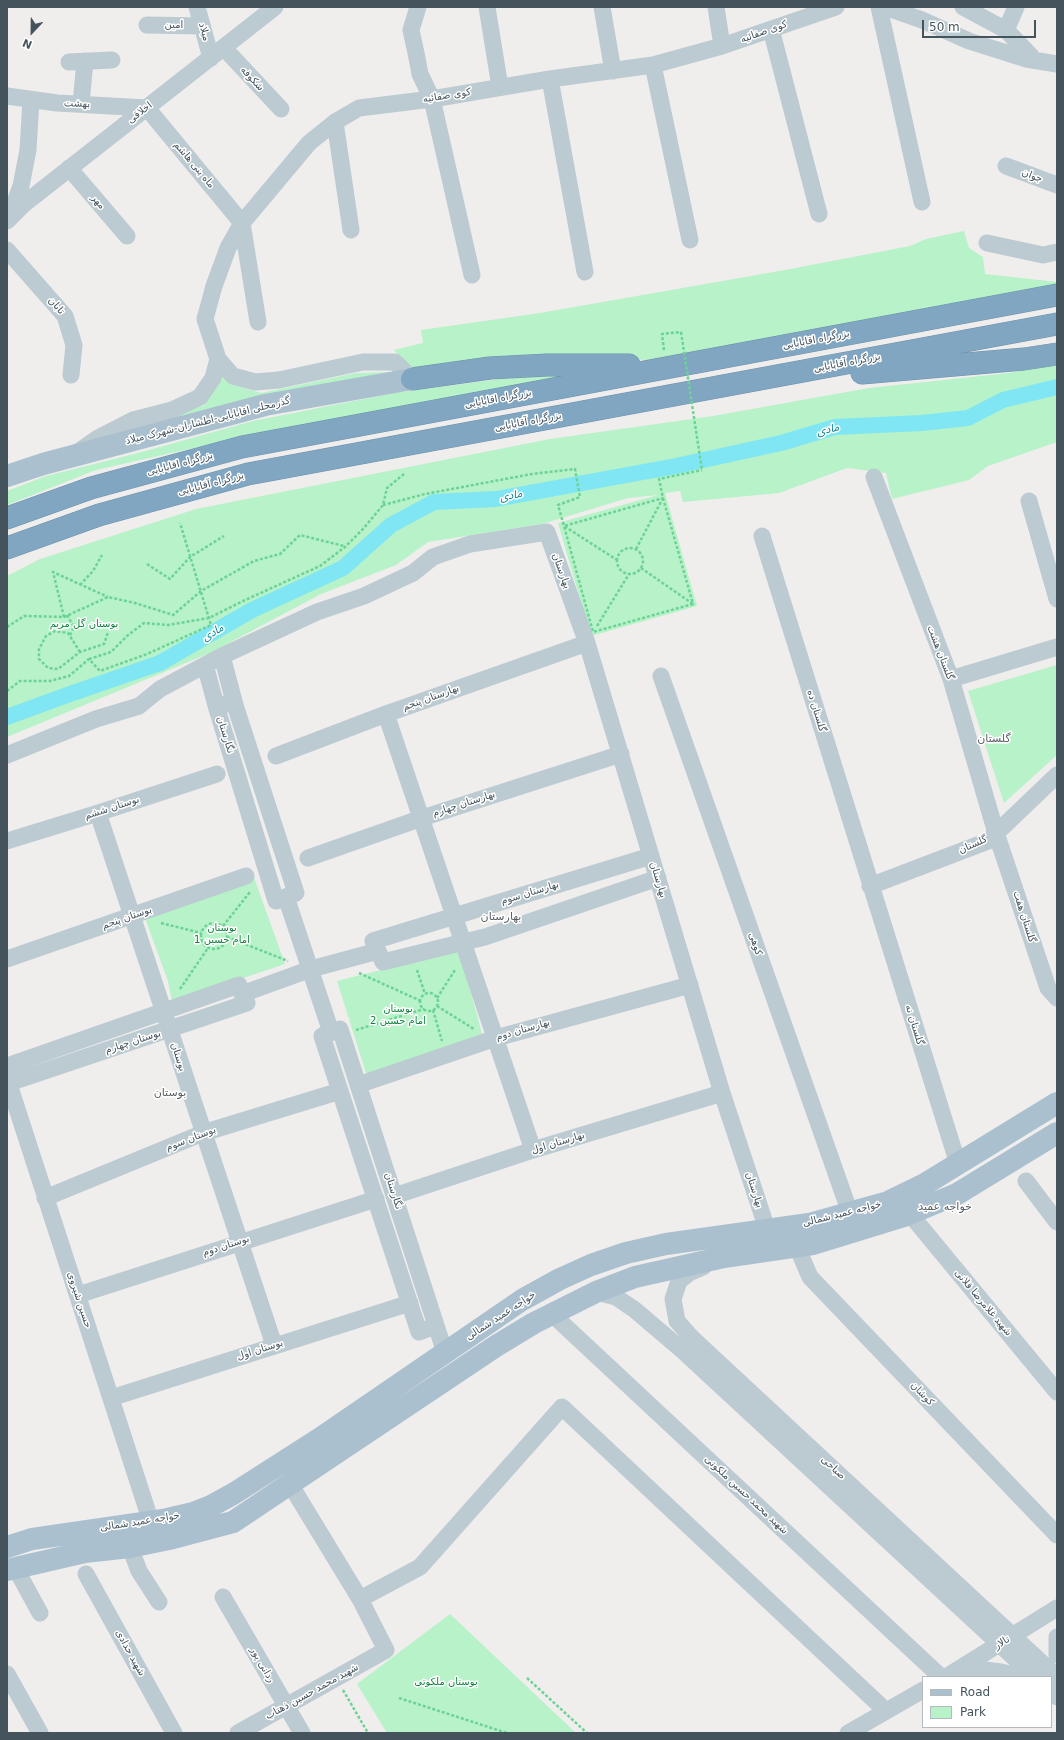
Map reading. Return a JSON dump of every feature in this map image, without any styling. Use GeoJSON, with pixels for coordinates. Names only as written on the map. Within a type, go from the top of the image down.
{"type":"FeatureCollection","features":[{"type":"Feature","properties":{"kind":"highway"},"geometry":{"type":"LineString","coordinates":[[995,307],[1057,290]]}},
{"type":"Feature","properties":{"kind":"highway"},"geometry":{"type":"LineString","coordinates":[[995,307],[1057,295]]}},
{"type":"Feature","properties":{"kind":"highway","name":"بزرگراه اقابابایی"},"geometry":{"type":"LineString","coordinates":[[7,518],[91,488],[242,447],[675,365],[995,307]]}},
{"type":"Feature","properties":{"kind":"highway","name":"بزرگراه آقابابایی"},"geometry":{"type":"LineString","coordinates":[[7,548],[99,515],[248,474],[1057,324]]}},
{"type":"Feature","properties":{"kind":"highway"},"geometry":{"type":"LineString","coordinates":[[736,383],[1057,354]]}},
{"type":"Feature","properties":{"kind":"highway"},"geometry":{"type":"LineString","coordinates":[[412,379],[490,368],[547,365],[675,365]]}},
{"type":"Feature","properties":{"kind":"main road","name":"گذرمحلی اقابابایی-اطشاران-شهرک میلاد"},"geometry":{"type":"LineString","coordinates":[[7,476],[72,456],[265,405],[412,379]]}},
{"type":"Feature","properties":{"kind":"main road","name":"خواجه عمید شمالی"},"geometry":{"type":"LineString","coordinates":[[11,1570],[85,1552],[130,1547],[155,1531],[211,1506],[233,1494],[522,1300],[591,1265],[626,1253],[666,1244],[809,1224],[888,1202],[925,1184],[1057,1103]]}},
{"type":"Feature","properties":{"kind":"main road","name":"خواجه عمید شمالی"},"geometry":{"type":"LineString","coordinates":[[7,1547],[32,1539],[155,1531],[199,1532],[233,1522],[534,1322],[596,1292],[634,1277],[724,1257],[813,1244],[910,1214],[957,1194],[1057,1133]]}},
{"type":"Feature","properties":{"kind":"main road"},"geometry":{"type":"LineString","coordinates":[[952,1168],[957,1194]]}},
{"type":"Feature","properties":{"kind":"street","name":"میلاد"},"geometry":{"type":"LineString","coordinates":[[197,7],[202,26],[218,53]]}},
{"type":"Feature","properties":{"kind":"street","name":"اخلاقی"},"geometry":{"type":"LineString","coordinates":[[8,221],[24,204],[69,168],[276,7]]}},
{"type":"Feature","properties":{"kind":"street"},"geometry":{"type":"LineString","coordinates":[[418,7],[411,30],[420,74],[432,99],[472,275]]}},
{"type":"Feature","properties":{"kind":"street"},"geometry":{"type":"LineString","coordinates":[[487,7],[500,87]]}},
{"type":"Feature","properties":{"kind":"street"},"geometry":{"type":"LineString","coordinates":[[602,7],[613,71]]}},
{"type":"Feature","properties":{"kind":"street"},"geometry":{"type":"LineString","coordinates":[[716,7],[722,46]]}},
{"type":"Feature","properties":{"kind":"street","name":"کوی صفائیه"},"geometry":{"type":"LineString","coordinates":[[218,359],[205,319],[214,286],[228,248],[242,223],[309,143],[335,122],[359,108],[432,99],[550,79],[653,65],[722,46],[836,7]]}},
{"type":"Feature","properties":{"kind":"street"},"geometry":{"type":"LineString","coordinates":[[879,7],[922,202]]}},
{"type":"Feature","properties":{"kind":"street"},"geometry":{"type":"LineString","coordinates":[[885,7],[922,20],[969,41],[1026,59],[1057,64]]}},
{"type":"Feature","properties":{"kind":"street"},"geometry":{"type":"LineString","coordinates":[[963,7],[1006,30],[1031,56],[1026,59]]}},
{"type":"Feature","properties":{"kind":"street"},"geometry":{"type":"LineString","coordinates":[[1006,30],[1016,7]]}},
{"type":"Feature","properties":{"kind":"street","name":"امین"},"geometry":{"type":"LineString","coordinates":[[147,25],[202,26]]}},
{"type":"Feature","properties":{"kind":"street"},"geometry":{"type":"LineString","coordinates":[[771,29],[819,214]]}},
{"type":"Feature","properties":{"kind":"street","name":"شکوفه"},"geometry":{"type":"LineString","coordinates":[[218,53],[281,109]]}},
{"type":"Feature","properties":{"kind":"street"},"geometry":{"type":"LineString","coordinates":[[82,104],[77,61],[112,60]]}},
{"type":"Feature","properties":{"kind":"street"},"geometry":{"type":"LineString","coordinates":[[653,65],[690,240]]}},
{"type":"Feature","properties":{"kind":"street"},"geometry":{"type":"LineString","coordinates":[[550,79],[585,272]]}},
{"type":"Feature","properties":{"kind":"street","name":"بهشت"},"geometry":{"type":"LineString","coordinates":[[7,96],[31,100],[147,108]]}},
{"type":"Feature","properties":{"kind":"street"},"geometry":{"type":"LineString","coordinates":[[8,221],[21,186],[28,150],[31,100]]}},
{"type":"Feature","properties":{"kind":"street","name":"ماه بنی هاشم"},"geometry":{"type":"LineString","coordinates":[[147,108],[242,223]]}},
{"type":"Feature","properties":{"kind":"street"},"geometry":{"type":"LineString","coordinates":[[335,122],[351,230]]}},
{"type":"Feature","properties":{"kind":"street","name":"جوان"},"geometry":{"type":"LineString","coordinates":[[1006,166],[1057,185]]}},
{"type":"Feature","properties":{"kind":"street","name":"مهر"},"geometry":{"type":"LineString","coordinates":[[69,168],[127,236]]}},
{"type":"Feature","properties":{"kind":"street"},"geometry":{"type":"LineString","coordinates":[[242,223],[258,322]]}},
{"type":"Feature","properties":{"kind":"street"},"geometry":{"type":"LineString","coordinates":[[986,243],[1043,255],[1057,252]]}},
{"type":"Feature","properties":{"kind":"street","name":"تابان"},"geometry":{"type":"LineString","coordinates":[[7,250],[66,316],[74,345],[71,375]]}},
{"type":"Feature","properties":{"kind":"street"},"geometry":{"type":"LineString","coordinates":[[218,359],[233,376],[255,382],[279,380],[363,362],[395,362],[412,379]]}},
{"type":"Feature","properties":{"kind":"street"},"geometry":{"type":"LineString","coordinates":[[72,456],[98,438],[132,420],[172,410],[200,397],[213,378],[218,359]]}},
{"type":"Feature","properties":{"kind":"street","name":"گلستان هشت"},"geometry":{"type":"LineString","coordinates":[[874,477],[951,679],[996,832]]}},
{"type":"Feature","properties":{"kind":"street"},"geometry":{"type":"LineString","coordinates":[[1029,501],[1057,599]]}},
{"type":"Feature","properties":{"kind":"street","name":"بهارستان"},"geometry":{"type":"LineString","coordinates":[[222,656],[317,612],[364,596],[413,573],[433,557],[470,544],[547,532],[590,637],[620,754],[722,1093],[767,1229]]}},
{"type":"Feature","properties":{"kind":"street","name":"گلستان ده"},"geometry":{"type":"LineString","coordinates":[[762,536],[870,886]]}},
{"type":"Feature","properties":{"kind":"street","name":"بهارستان پنجم"},"geometry":{"type":"LineString","coordinates":[[276,756],[590,637]]}},
{"type":"Feature","properties":{"kind":"street"},"geometry":{"type":"LineString","coordinates":[[951,679],[1057,647]]}},
{"type":"Feature","properties":{"kind":"street"},"geometry":{"type":"LineString","coordinates":[[7,755],[96,719],[139,706],[160,689],[222,656],[235,705]]}},
{"type":"Feature","properties":{"kind":"street"},"geometry":{"type":"LineString","coordinates":[[205,665],[217,709]]}},
{"type":"Feature","properties":{"kind":"street","name":"کوهی"},"geometry":{"type":"LineString","coordinates":[[661,676],[850,1213]]}},
{"type":"Feature","properties":{"kind":"street","name":"نگارستان"},"geometry":{"type":"LineString","coordinates":[[227,703],[235,705],[296,893],[276,901],[217,709],[227,703]]}},
{"type":"Feature","properties":{"kind":"street"},"geometry":{"type":"LineString","coordinates":[[386,714],[455,915],[494,1039],[533,1150]]}},
{"type":"Feature","properties":{"kind":"street","name":"بهارستان چهارم"},"geometry":{"type":"LineString","coordinates":[[308,858],[422,818],[620,754]]}},
{"type":"Feature","properties":{"kind":"street","name":"بوستان ششم"},"geometry":{"type":"LineString","coordinates":[[7,841],[216,774]]}},
{"type":"Feature","properties":{"kind":"street","name":"گلستان"},"geometry":{"type":"LineString","coordinates":[[870,886],[988,840],[1057,775]]}},
{"type":"Feature","properties":{"kind":"street","name":"بوستان"},"geometry":{"type":"LineString","coordinates":[[98,813],[274,1345]]}},
{"type":"Feature","properties":{"kind":"street","name":"گلستان هفت"},"geometry":{"type":"LineString","coordinates":[[996,832],[1048,988],[1057,998]]}},
{"type":"Feature","properties":{"kind":"street","name":"بهارستان سوم"},"geometry":{"type":"LineString","coordinates":[[378,951],[373,941],[651,856]]}},
{"type":"Feature","properties":{"kind":"street","name":"بوستان پنجم"},"geometry":{"type":"LineString","coordinates":[[7,959],[246,876]]}},
{"type":"Feature","properties":{"kind":"street"},"geometry":{"type":"LineString","coordinates":[[242,994],[336,962],[378,951],[383,962],[413,955],[465,947],[485,936],[658,878]]}},
{"type":"Feature","properties":{"kind":"street","name":"گلستان نه"},"geometry":{"type":"LineString","coordinates":[[870,886],[952,1168]]}},
{"type":"Feature","properties":{"kind":"street","name":"نگارستان"},"geometry":{"type":"LineString","coordinates":[[286,897],[311,970],[338,1032],[358,1085],[445,1353]]}},
{"type":"Feature","properties":{"kind":"street","name":"بوستان چهارم"},"geometry":{"type":"LineString","coordinates":[[7,1066],[239,985],[247,1003],[170,1030],[8,1080]]}},
{"type":"Feature","properties":{"kind":"street","name":"بهارستان دوم"},"geometry":{"type":"LineString","coordinates":[[358,1085],[494,1039],[690,985]]}},
{"type":"Feature","properties":{"kind":"street"},"geometry":{"type":"LineString","coordinates":[[338,1032],[322,1036],[419,1332],[436,1326]]}},
{"type":"Feature","properties":{"kind":"street","name":"حسین شیروی"},"geometry":{"type":"LineString","coordinates":[[8,1080],[45,1198],[155,1531]]}},
{"type":"Feature","properties":{"kind":"street","name":"بوستان سوم"},"geometry":{"type":"LineString","coordinates":[[45,1198],[204,1132],[340,1091]]}},
{"type":"Feature","properties":{"kind":"street","name":"بهارستان اول"},"geometry":{"type":"LineString","coordinates":[[394,1196],[533,1150],[722,1093]]}},
{"type":"Feature","properties":{"kind":"street"},"geometry":{"type":"LineString","coordinates":[[1026,1181],[1057,1222]]}},
{"type":"Feature","properties":{"kind":"street","name":"بوستان دوم"},"geometry":{"type":"LineString","coordinates":[[78,1295],[376,1199]]}},
{"type":"Feature","properties":{"kind":"street","name":"شهید غلامرضا قلانی"},"geometry":{"type":"LineString","coordinates":[[910,1214],[1057,1392]]}},
{"type":"Feature","properties":{"kind":"street","name":"کوشان"},"geometry":{"type":"LineString","coordinates":[[797,1247],[810,1276],[1057,1534]]}},
{"type":"Feature","properties":{"kind":"street","name":"صباحی"},"geometry":{"type":"LineString","coordinates":[[724,1257],[690,1273],[679,1281],[673,1298],[677,1321],[726,1380],[1006,1640],[1057,1677]]}},
{"type":"Feature","properties":{"kind":"street","name":"صباحی"},"geometry":{"type":"LineString","coordinates":[[596,1292],[616,1297],[635,1310],[682,1350],[726,1380]]}},
{"type":"Feature","properties":{"kind":"street","name":"بوستان اول"},"geometry":{"type":"LineString","coordinates":[[111,1398],[410,1303]]}},
{"type":"Feature","properties":{"kind":"street","name":"شهید محمد حسین ملکوتی"},"geometry":{"type":"LineString","coordinates":[[552,1314],[940,1676]]}},
{"type":"Feature","properties":{"kind":"street"},"geometry":{"type":"LineString","coordinates":[[290,1484],[360,1599],[420,1566],[562,1407],[886,1711]]}},
{"type":"Feature","properties":{"kind":"street"},"geometry":{"type":"LineString","coordinates":[[130,1547],[139,1571],[159,1602]]}},
{"type":"Feature","properties":{"kind":"street"},"geometry":{"type":"LineString","coordinates":[[11,1570],[40,1613]]}},
{"type":"Feature","properties":{"kind":"street","name":"شهید حدادی"},"geometry":{"type":"LineString","coordinates":[[86,1574],[174,1733]]}},
{"type":"Feature","properties":{"kind":"street","name":"ردانی پور"},"geometry":{"type":"LineString","coordinates":[[223,1597],[302,1733]]}},
{"type":"Feature","properties":{"kind":"street","name":"شهید محمد حسین ذهتاب"},"geometry":{"type":"LineString","coordinates":[[238,1733],[386,1650],[360,1599]]}},
{"type":"Feature","properties":{"kind":"street","name":"تالار"},"geometry":{"type":"LineString","coordinates":[[948,1676],[1057,1608]]}},
{"type":"Feature","properties":{"kind":"street"},"geometry":{"type":"LineString","coordinates":[[1057,1637],[1057,1655]]}},
{"type":"Feature","properties":{"kind":"street","name":"صباحی"},"geometry":{"type":"LineString","coordinates":[[1006,1640],[1034,1676]]}},
{"type":"Feature","properties":{"kind":"street"},"geometry":{"type":"LineString","coordinates":[[962,1667],[1001,1672],[1017,1676]]}},
{"type":"Feature","properties":{"kind":"street"},"geometry":{"type":"LineString","coordinates":[[7,1674],[40,1733]]}},
{"type":"Feature","properties":{"kind":"street"},"geometry":{"type":"LineString","coordinates":[[848,1733],[871,1728],[886,1711],[922,1691]]}},
{"type":"Feature","properties":{"kind":"path"},"geometry":{"type":"LineString","coordinates":[[675,365],[662,334],[681,332],[702,470],[659,479],[693,604]]}},
{"type":"Feature","properties":{"kind":"path"},"geometry":{"type":"LineString","coordinates":[[383,505],[426,494],[532,474],[575,469],[580,497],[558,505],[590,637]]}},
{"type":"Feature","properties":{"kind":"path"},"geometry":{"type":"LineString","coordinates":[[7,691],[20,681],[50,681],[69,676],[82,667],[89,659],[112,652],[127,636],[144,623],[168,625],[209,618],[243,600],[320,566],[345,547],[363,529],[383,505],[387,488],[404,474]]}},
{"type":"Feature","properties":{"kind":"path"},"geometry":{"type":"LineString","coordinates":[[564,526],[663,498]]}},
{"type":"Feature","properties":{"kind":"path"},"geometry":{"type":"LineString","coordinates":[[636,549],[663,498]]}},
{"type":"Feature","properties":{"kind":"path"},"geometry":{"type":"LineString","coordinates":[[89,659],[100,671],[147,654],[211,625],[180,523]]}},
{"type":"Feature","properties":{"kind":"path"},"geometry":{"type":"LineString","coordinates":[[564,526],[617,560]]}},
{"type":"Feature","properties":{"kind":"path"},"geometry":{"type":"LineString","coordinates":[[147,564],[170,579],[190,557],[224,536]]}},
{"type":"Feature","properties":{"kind":"path"},"geometry":{"type":"LineString","coordinates":[[70,635],[74,627],[65,616],[53,572],[108,597],[173,614],[201,591],[254,562],[280,554],[300,536],[345,547]]}},
{"type":"Feature","properties":{"kind":"path"},"geometry":{"type":"LineString","coordinates":[[590,637],[629,574],[641,568],[643,560],[639,552],[636,549],[627,548],[623,550],[618,556],[617,560],[619,568],[629,574]]}},
{"type":"Feature","properties":{"kind":"path"},"geometry":{"type":"LineString","coordinates":[[80,585],[93,571],[102,555]]}},
{"type":"Feature","properties":{"kind":"path"},"geometry":{"type":"LineString","coordinates":[[641,568],[693,604]]}},
{"type":"Feature","properties":{"kind":"path"},"geometry":{"type":"LineString","coordinates":[[7,627],[24,616],[65,616],[108,597]]}},
{"type":"Feature","properties":{"kind":"path"},"geometry":{"type":"LineString","coordinates":[[590,637],[693,604]]}},
{"type":"Feature","properties":{"kind":"path"},"geometry":{"type":"LineString","coordinates":[[80,652],[68,633],[54,631],[46,636],[39,649],[39,660],[48,668],[58,669],[80,652],[104,644],[108,632]]}},
{"type":"Feature","properties":{"kind":"path"},"geometry":{"type":"LineString","coordinates":[[222,926],[266,870]]}},
{"type":"Feature","properties":{"kind":"path"},"geometry":{"type":"LineString","coordinates":[[132,916],[201,932]]}},
{"type":"Feature","properties":{"kind":"path"},"geometry":{"type":"LineString","coordinates":[[210,923],[215,923],[222,926],[225,929],[227,937],[224,945],[221,948],[208,948],[202,942],[201,932],[206,925],[210,923]]}},
{"type":"Feature","properties":{"kind":"path"},"geometry":{"type":"LineString","coordinates":[[227,937],[311,970]]}},
{"type":"Feature","properties":{"kind":"path"},"geometry":{"type":"LineString","coordinates":[[437,1006],[437,998],[465,947]]}},
{"type":"Feature","properties":{"kind":"path"},"geometry":{"type":"LineString","coordinates":[[164,1012],[208,948]]}},
{"type":"Feature","properties":{"kind":"path"},"geometry":{"type":"LineString","coordinates":[[413,955],[425,994],[421,1001]]}},
{"type":"Feature","properties":{"kind":"path"},"geometry":{"type":"LineString","coordinates":[[336,962],[421,1001],[424,1009]]}},
{"type":"Feature","properties":{"kind":"path"},"geometry":{"type":"LineString","coordinates":[[425,994],[434,994],[437,998]]}},
{"type":"Feature","properties":{"kind":"path"},"geometry":{"type":"LineString","coordinates":[[437,1006],[494,1039]]}},
{"type":"Feature","properties":{"kind":"path"},"geometry":{"type":"LineString","coordinates":[[338,1032],[424,1009],[432,1010],[437,1006]]}},
{"type":"Feature","properties":{"kind":"path"},"geometry":{"type":"LineString","coordinates":[[432,1010],[446,1055]]}},
{"type":"Feature","properties":{"kind":"path"},"geometry":{"type":"LineString","coordinates":[[336,1678],[368,1733]]}},
{"type":"Feature","properties":{"kind":"path"},"geometry":{"type":"LineString","coordinates":[[527,1678],[587,1733]]}},
{"type":"Feature","properties":{"kind":"path"},"geometry":{"type":"LineString","coordinates":[[399,1698],[507,1733]]}},
{"type":"Feature","properties":{"kind":"green space"},"geometry":{"type":"Polygon","coordinates":[[[964,231],[969,248],[983,257],[985,274],[1057,282],[1057,284],[954,309],[665,360],[584,359],[414,372],[394,350],[423,343],[421,330],[540,313],[785,270],[910,246],[926,239],[964,231]]]}},
{"type":"Feature","properties":{"kind":"green space","name":"بوستان گل مریم"},"geometry":{"type":"Polygon","coordinates":[[[1057,364],[1057,442],[988,466],[969,480],[892,499],[886,473],[847,468],[779,493],[683,502],[680,491],[665,493],[697,606],[591,636],[558,523],[658,495],[628,498],[542,524],[428,542],[396,565],[321,594],[210,653],[7,737],[7,576],[40,559],[196,509],[550,439],[713,416],[869,388],[1009,373],[1057,364]]]}},
{"type":"Feature","properties":{"kind":"green space"},"geometry":{"type":"Polygon","coordinates":[[[395,372],[115,435],[205,405],[221,373],[240,387],[261,393],[356,373],[395,372]]]}},
{"type":"Feature","properties":{"kind":"green space"},"geometry":{"type":"Polygon","coordinates":[[[581,374],[238,438],[96,470],[7,505],[7,491],[46,476],[138,453],[253,421],[394,393],[500,379],[581,374]]]}},
{"type":"Feature","properties":{"kind":"green space"},"geometry":{"type":"Polygon","coordinates":[[[1057,665],[1057,755],[1004,803],[968,691],[1057,665]]]}},
{"type":"Feature","properties":{"kind":"green space","name":"بوستان امام حسین 1"},"geometry":{"type":"Polygon","coordinates":[[[252,872],[285,964],[172,1002],[168,981],[142,910],[252,872]]]}},
{"type":"Feature","properties":{"kind":"green space","name":"بوستان امام حسین 2"},"geometry":{"type":"Polygon","coordinates":[[[460,950],[482,1034],[367,1076],[337,981],[460,950]]]}},
{"type":"Feature","properties":{"kind":"green space","name":"بوستان ملکوتی"},"geometry":{"type":"Polygon","coordinates":[[[450,1614],[576,1733],[387,1733],[357,1684],[450,1614]]]}},
{"type":"Feature","properties":{"kind":"waterway","name":"مادی"},"geometry":{"type":"LineString","coordinates":[[7,717],[160,663],[252,610],[343,568],[391,525],[434,502],[496,499],[676,466],[781,443],[835,427],[922,423],[968,418],[1003,400],[1057,387]]}},
{"type":"Feature","properties":{"kind":"district","name":"گلستان"},"geometry":{"type":"Point","coordinates":[994,739]}},
{"type":"Feature","properties":{"kind":"district","name":"بهارستان"},"geometry":{"type":"Point","coordinates":[501,917]}},
{"type":"Feature","properties":{"kind":"district","name":"بوستان"},"geometry":{"type":"Point","coordinates":[170,1093]}},
{"type":"Feature","properties":{"kind":"district","name":"خواجه عمید"},"geometry":{"type":"Point","coordinates":[945,1207]}}]}
